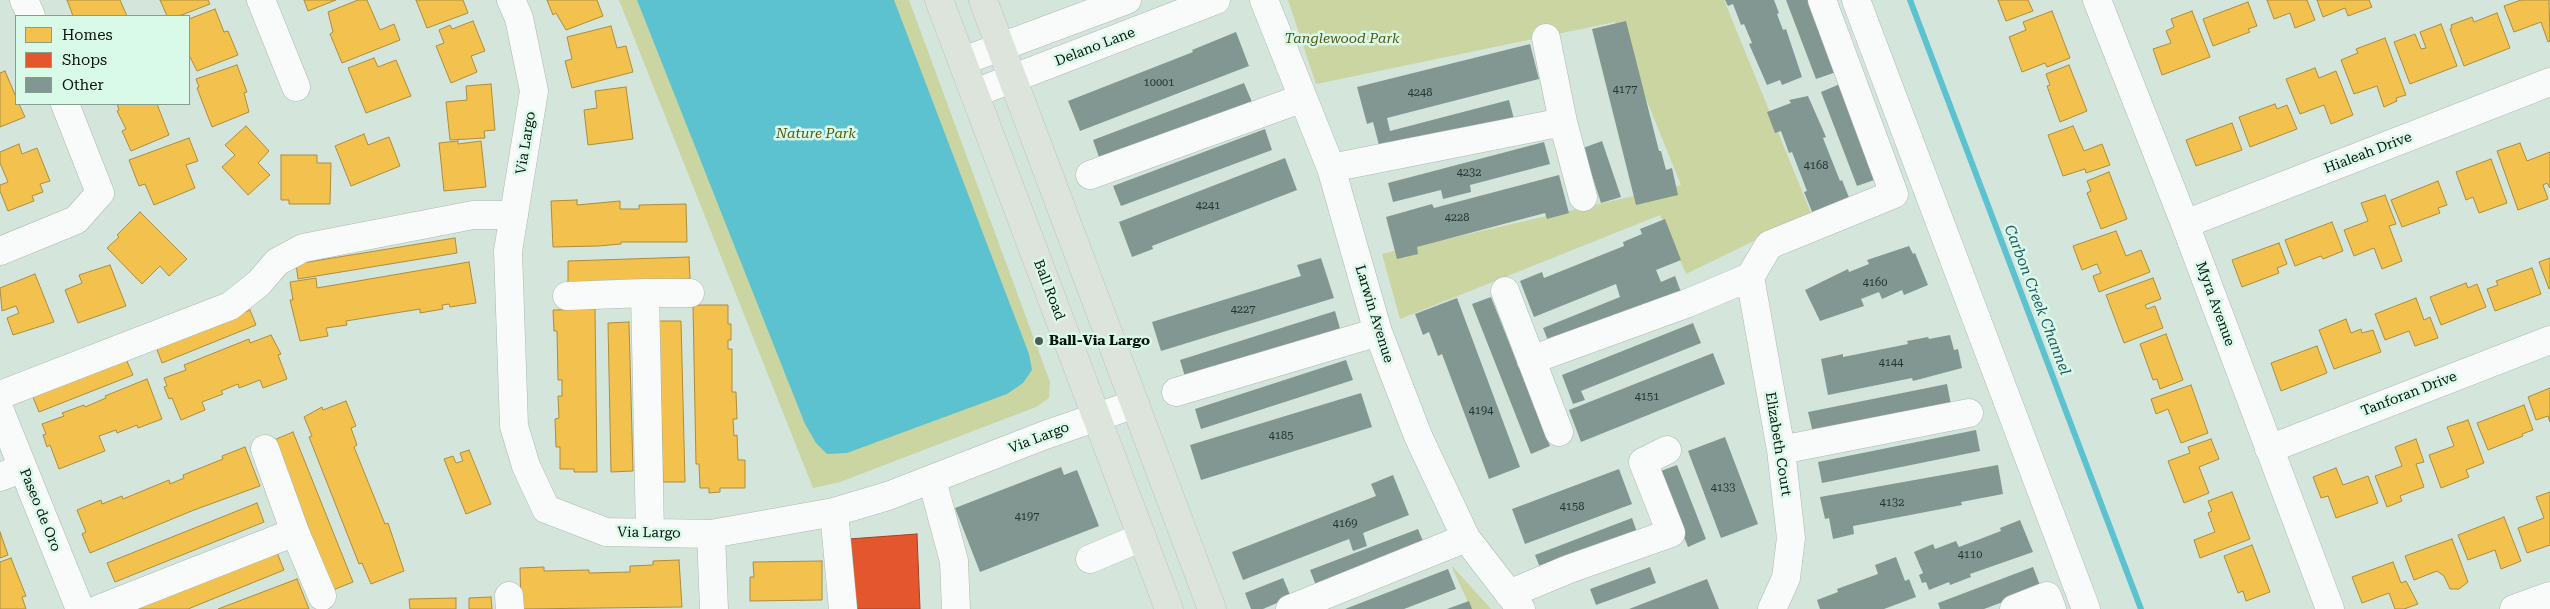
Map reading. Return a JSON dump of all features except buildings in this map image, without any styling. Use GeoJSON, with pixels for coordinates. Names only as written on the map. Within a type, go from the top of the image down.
{"type":"FeatureCollection","features":[{"type":"Feature","properties":{"kind":"main road","name":"Ball Road"},"geometry":{"type":"LineString","coordinates":[[940,0],[1169,609]]}},
{"type":"Feature","properties":{"kind":"main road"},"geometry":{"type":"LineString","coordinates":[[983,0],[1212,609]]}},
{"type":"Feature","properties":{"kind":"street"},"geometry":{"type":"LineString","coordinates":[[24,0],[30,15]]}},
{"type":"Feature","properties":{"kind":"street"},"geometry":{"type":"LineString","coordinates":[[261,0],[296,87]]}},
{"type":"Feature","properties":{"kind":"street","name":"Via Largo"},"geometry":{"type":"LineString","coordinates":[[511,0],[518,18],[534,91],[508,251],[514,426],[526,466],[546,509],[606,532],[712,534],[834,512],[888,496],[1135,404]]}},
{"type":"Feature","properties":{"kind":"street"},"geometry":{"type":"LineString","coordinates":[[963,61],[1127,0]]}},
{"type":"Feature","properties":{"kind":"street","name":"Delano Lane"},"geometry":{"type":"LineString","coordinates":[[975,93],[1216,0]]}},
{"type":"Feature","properties":{"kind":"street","name":"Larwin Avenue"},"geometry":{"type":"LineString","coordinates":[[1264,0],[1331,168],[1378,332],[1418,436],[1466,538],[1515,601]]}},
{"type":"Feature","properties":{"kind":"street"},"geometry":{"type":"LineString","coordinates":[[1531,360],[1688,303],[1750,277],[1769,245],[1894,194],[1822,0]]}},
{"type":"Feature","properties":{"kind":"street"},"geometry":{"type":"LineString","coordinates":[[1856,0],[2086,609]]}},
{"type":"Feature","properties":{"kind":"street","name":"Myra Avenue"},"geometry":{"type":"LineString","coordinates":[[2104,2],[2185,224],[2330,609]]}},
{"type":"Feature","properties":{"kind":"street"},"geometry":{"type":"LineString","coordinates":[[1546,38],[1563,122],[1583,197]]}},
{"type":"Feature","properties":{"kind":"street","name":"Hialeah Drive"},"geometry":{"type":"LineString","coordinates":[[2185,224],[2550,82]]}},
{"type":"Feature","properties":{"kind":"street"},"geometry":{"type":"LineString","coordinates":[[1090,175],[1303,98]]}},
{"type":"Feature","properties":{"kind":"street"},"geometry":{"type":"LineString","coordinates":[[0,251],[76,220],[100,193],[65,105]]}},
{"type":"Feature","properties":{"kind":"street"},"geometry":{"type":"LineString","coordinates":[[1331,168],[1563,122]]}},
{"type":"Feature","properties":{"kind":"street"},"geometry":{"type":"LineString","coordinates":[[0,395],[230,306],[259,284],[277,262],[303,248],[473,215],[514,215]]}},
{"type":"Feature","properties":{"kind":"street","name":"Elizabeth Court"},"geometry":{"type":"LineString","coordinates":[[1750,277],[1780,450],[1791,538],[1786,578],[1772,609]]}},
{"type":"Feature","properties":{"kind":"street"},"geometry":{"type":"LineString","coordinates":[[1504,291],[1559,432]]}},
{"type":"Feature","properties":{"kind":"street"},"geometry":{"type":"LineString","coordinates":[[645,293],[650,533]]}},
{"type":"Feature","properties":{"kind":"street"},"geometry":{"type":"LineString","coordinates":[[567,296],[690,293]]}},
{"type":"Feature","properties":{"kind":"street"},"geometry":{"type":"LineString","coordinates":[[1176,392],[1378,332]]}},
{"type":"Feature","properties":{"kind":"street","name":"Tanforan Drive"},"geometry":{"type":"LineString","coordinates":[[2269,449],[2550,340]]}},
{"type":"Feature","properties":{"kind":"street","name":"Paseo de Oro"},"geometry":{"type":"LineString","coordinates":[[0,411],[12,472],[80,609]]}},
{"type":"Feature","properties":{"kind":"street"},"geometry":{"type":"LineString","coordinates":[[1780,450],[1969,413]]}},
{"type":"Feature","properties":{"kind":"street"},"geometry":{"type":"LineString","coordinates":[[265,449],[295,532],[322,596]]}},
{"type":"Feature","properties":{"kind":"street"},"geometry":{"type":"LineString","coordinates":[[1515,601],[1569,569],[1671,533],[1643,462],[1667,450]]}},
{"type":"Feature","properties":{"kind":"street"},"geometry":{"type":"LineString","coordinates":[[932,480],[954,561],[956,609]]}},
{"type":"Feature","properties":{"kind":"street"},"geometry":{"type":"LineString","coordinates":[[834,512],[843,609]]}},
{"type":"Feature","properties":{"kind":"street"},"geometry":{"type":"LineString","coordinates":[[99,609],[295,532]]}},
{"type":"Feature","properties":{"kind":"street"},"geometry":{"type":"LineString","coordinates":[[712,534],[714,609]]}},
{"type":"Feature","properties":{"kind":"street"},"geometry":{"type":"LineString","coordinates":[[1090,559],[1142,537]]}},
{"type":"Feature","properties":{"kind":"street"},"geometry":{"type":"LineString","coordinates":[[1290,609],[1466,538]]}},
{"type":"Feature","properties":{"kind":"street"},"geometry":{"type":"LineString","coordinates":[[2014,609],[2047,596],[2052,609]]}},
{"type":"Feature","properties":{"kind":"street"},"geometry":{"type":"LineString","coordinates":[[2514,609],[2550,596]]}},
{"type":"Feature","properties":{"kind":"green space","name":"Nature Park"},"geometry":{"type":"Polygon","coordinates":[[[619,0],[909,0],[1050,382],[1049,398],[1036,407],[840,482],[813,488],[619,0]]]}},
{"type":"Feature","properties":{"kind":"green space","name":"Tanglewood Park"},"geometry":{"type":"Polygon","coordinates":[[[1288,0],[1724,0],[1811,213],[1686,274],[1660,215],[1400,319],[1382,254],[1681,185],[1615,22],[1316,84],[1288,0]]]}},
{"type":"Feature","properties":{"kind":"green space"},"geometry":{"type":"Polygon","coordinates":[[[1451,565],[1491,609],[1471,609],[1451,565]]]}},
{"type":"Feature","properties":{"kind":"water","name":"Nature Park"},"geometry":{"type":"Polygon","coordinates":[[[637,0],[894,0],[1029,354],[1032,370],[1023,383],[1007,394],[847,453],[827,454],[816,443],[805,424],[637,0]]]}},
{"type":"Feature","properties":{"kind":"waterway","name":"Carbon Creek Channel"},"geometry":{"type":"LineString","coordinates":[[1910,0],[2141,609]]}},
{"type":"Feature","properties":{"kind":"place","name":"Ball-Via Largo"},"geometry":{"type":"Point","coordinates":[1039,341]}}]}
